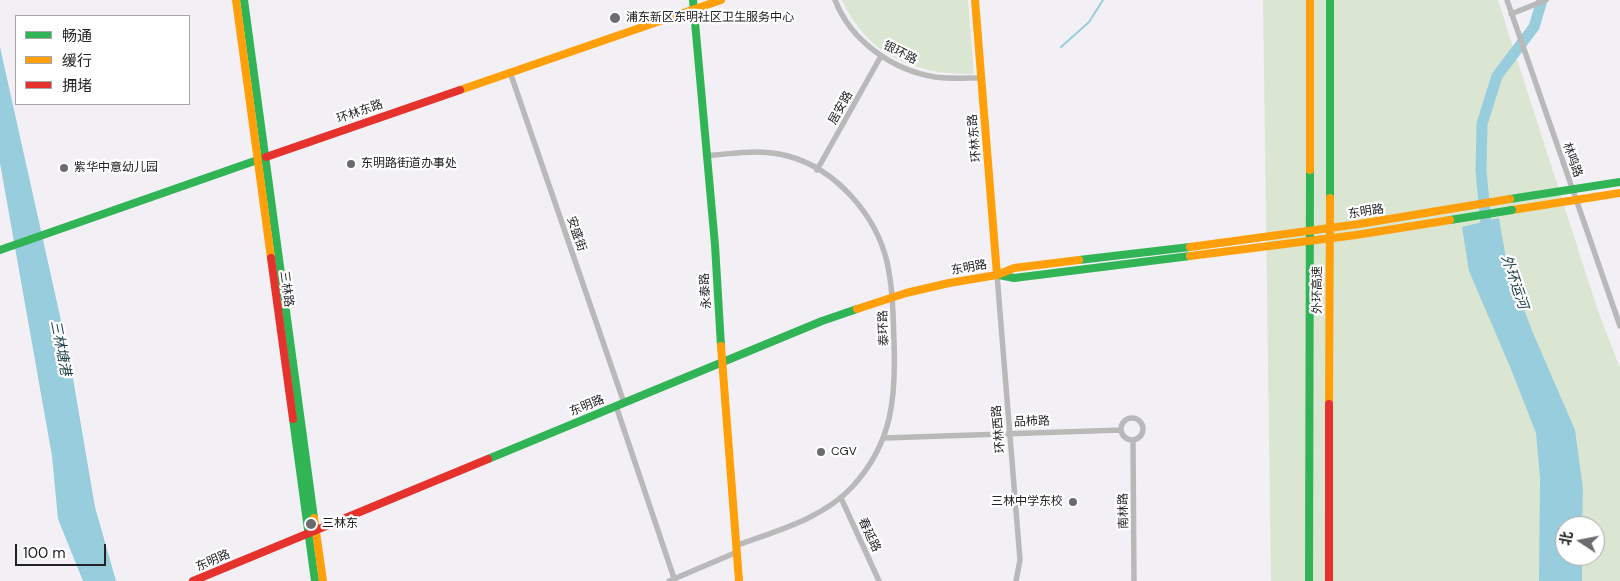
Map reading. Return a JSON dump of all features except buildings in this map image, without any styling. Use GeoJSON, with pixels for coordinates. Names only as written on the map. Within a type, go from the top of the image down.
{"type":"FeatureCollection","features":[{"type":"Feature","properties":{"kind":"main road","name":"三林路"},"geometry":{"type":"LineString","coordinates":[[236,0],[262,158]]}},
{"type":"Feature","properties":{"kind":"main road","name":"三林路"},"geometry":{"type":"LineString","coordinates":[[244,0],[262,158],[312,531],[315,581]]}},
{"type":"Feature","properties":{"kind":"main road","name":"永泰路"},"geometry":{"type":"LineString","coordinates":[[693,0],[715,245],[722,362],[740,581]]}},
{"type":"Feature","properties":{"kind":"main road","name":"环林东路"},"geometry":{"type":"LineString","coordinates":[[3,249],[721,0]]}},
{"type":"Feature","properties":{"kind":"main road","name":"环林东路"},"geometry":{"type":"LineString","coordinates":[[975,0],[997,275]]}},
{"type":"Feature","properties":{"kind":"main road","name":"外环高速"},"geometry":{"type":"LineString","coordinates":[[1309,581],[1310,0]]}},
{"type":"Feature","properties":{"kind":"main road","name":"外环高速"},"geometry":{"type":"LineString","coordinates":[[1329,581],[1330,0]]}},
{"type":"Feature","properties":{"kind":"main road","name":"东明路"},"geometry":{"type":"LineString","coordinates":[[193,581],[822,322],[926,288],[997,275],[1014,268],[1359,224],[1620,182]]}},
{"type":"Feature","properties":{"kind":"main road","name":"东明路"},"geometry":{"type":"LineString","coordinates":[[997,275],[1014,278],[1356,235],[1620,193]]}},
{"type":"Feature","properties":{"kind":"main road","name":"三林路"},"geometry":{"type":"LineString","coordinates":[[312,531],[323,581]]}},
{"type":"Feature","properties":{"kind":"street","name":"银环路"},"geometry":{"type":"LineString","coordinates":[[835,0],[854,31],[870,48],[881,56],[904,68],[934,76],[981,78]]}},
{"type":"Feature","properties":{"kind":"street","name":"林鸣路"},"geometry":{"type":"LineString","coordinates":[[1506,0],[1620,326]]}},
{"type":"Feature","properties":{"kind":"street"},"geometry":{"type":"LineString","coordinates":[[1511,14],[1546,0]]}},
{"type":"Feature","properties":{"kind":"street","name":"居安路"},"geometry":{"type":"LineString","coordinates":[[818,170],[881,56]]}},
{"type":"Feature","properties":{"kind":"street","name":"安盛街"},"geometry":{"type":"LineString","coordinates":[[510,72],[620,404],[673,580]]}},
{"type":"Feature","properties":{"kind":"street","name":"泰环路"},"geometry":{"type":"LineString","coordinates":[[673,580],[737,548],[793,524],[827,507],[840,498],[864,473],[884,438],[893,404],[895,381],[892,298],[887,260],[874,228],[865,212],[853,198],[818,170],[788,156],[748,152],[706,156]]}},
{"type":"Feature","properties":{"kind":"street","name":"环林西路"},"geometry":{"type":"LineString","coordinates":[[997,275],[1020,560],[1016,581]]}},
{"type":"Feature","properties":{"kind":"street"},"geometry":{"type":"LineString","coordinates":[[1132,418],[1143,424],[1141,437],[1133,441],[1125,438],[1121,430],[1122,425],[1127,419],[1132,418]]}},
{"type":"Feature","properties":{"kind":"street","name":"品柿路"},"geometry":{"type":"LineString","coordinates":[[884,438],[1121,430]]}},
{"type":"Feature","properties":{"kind":"street","name":"南林路"},"geometry":{"type":"LineString","coordinates":[[1133,441],[1134,581]]}},
{"type":"Feature","properties":{"kind":"street","name":"春延路"},"geometry":{"type":"LineString","coordinates":[[840,498],[879,581]]}},
{"type":"Feature","properties":{"kind":"green space"},"geometry":{"type":"Polygon","coordinates":[[[842,0],[968,0],[974,74],[932,71],[913,66],[896,58],[879,48],[865,35],[852,19],[842,0]]]}},
{"type":"Feature","properties":{"kind":"green space"},"geometry":{"type":"Polygon","coordinates":[[[1263,0],[1498,0],[1597,308],[1620,368],[1620,581],[1271,581],[1263,0]]]}},
{"type":"Feature","properties":{"kind":"water","name":"三林塘港"},"geometry":{"type":"Polygon","coordinates":[[[0,47],[70,361],[95,507],[116,581],[83,581],[58,519],[52,456],[0,163],[0,47]]]}},
{"type":"Feature","properties":{"kind":"water"},"geometry":{"type":"Polygon","coordinates":[[[1499,218],[1507,265],[1533,333],[1575,430],[1583,489],[1582,516],[1555,516],[1555,566],[1582,566],[1582,581],[1539,581],[1540,478],[1536,433],[1469,271],[1462,227],[1499,218]]]}},
{"type":"Feature","properties":{"kind":"waterway"},"geometry":{"type":"LineString","coordinates":[[1061,47],[1089,22],[1103,0]]}},
{"type":"Feature","properties":{"kind":"waterway","name":"外环运河"},"geometry":{"type":"LineString","coordinates":[[1487,234],[1481,171],[1482,124],[1497,76],[1534,27],[1542,0]]}},
{"type":"Feature","properties":{"kind":"traffic: fast"},"geometry":{"type":"LineString","coordinates":[[244,0],[314,518]]}},
{"type":"Feature","properties":{"kind":"traffic: fast"},"geometry":{"type":"LineString","coordinates":[[693,0],[715,245],[721,346]]}},
{"type":"Feature","properties":{"kind":"traffic: fast"},"geometry":{"type":"LineString","coordinates":[[1330,0],[1330,198]]}},
{"type":"Feature","properties":{"kind":"traffic: fast"},"geometry":{"type":"LineString","coordinates":[[0,250],[266,157]]}},
{"type":"Feature","properties":{"kind":"traffic: fast"},"geometry":{"type":"LineString","coordinates":[[1309,581],[1310,170]]}},
{"type":"Feature","properties":{"kind":"traffic: fast"},"geometry":{"type":"LineString","coordinates":[[1510,199],[1620,182]]}},
{"type":"Feature","properties":{"kind":"traffic: fast"},"geometry":{"type":"LineString","coordinates":[[1450,220],[1512,210]]}},
{"type":"Feature","properties":{"kind":"traffic: fast"},"geometry":{"type":"LineString","coordinates":[[1079,260],[1190,247]]}},
{"type":"Feature","properties":{"kind":"traffic: fast"},"geometry":{"type":"LineString","coordinates":[[999,275],[1014,278],[1190,256]]}},
{"type":"Feature","properties":{"kind":"traffic: fast"},"geometry":{"type":"LineString","coordinates":[[488,459],[822,321],[857,309]]}},
{"type":"Feature","properties":{"kind":"traffic: fast"},"geometry":{"type":"LineString","coordinates":[[293,419],[315,581]]}},
{"type":"Feature","properties":{"kind":"traffic: slow"},"geometry":{"type":"LineString","coordinates":[[236,0],[271,258]]}},
{"type":"Feature","properties":{"kind":"traffic: slow"},"geometry":{"type":"LineString","coordinates":[[460,90],[721,0]]}},
{"type":"Feature","properties":{"kind":"traffic: slow"},"geometry":{"type":"LineString","coordinates":[[975,0],[997,275]]}},
{"type":"Feature","properties":{"kind":"traffic: slow"},"geometry":{"type":"LineString","coordinates":[[1310,0],[1310,170]]}},
{"type":"Feature","properties":{"kind":"traffic: slow"},"geometry":{"type":"LineString","coordinates":[[1512,210],[1620,193]]}},
{"type":"Feature","properties":{"kind":"traffic: slow"},"geometry":{"type":"LineString","coordinates":[[1329,404],[1330,198]]}},
{"type":"Feature","properties":{"kind":"traffic: slow"},"geometry":{"type":"LineString","coordinates":[[1190,247],[1359,224],[1510,199]]}},
{"type":"Feature","properties":{"kind":"traffic: slow"},"geometry":{"type":"LineString","coordinates":[[1190,256],[1356,235],[1450,220]]}},
{"type":"Feature","properties":{"kind":"traffic: slow"},"geometry":{"type":"LineString","coordinates":[[857,309],[906,293],[997,275],[1014,268],[1079,260]]}},
{"type":"Feature","properties":{"kind":"traffic: slow"},"geometry":{"type":"LineString","coordinates":[[721,346],[739,581]]}},
{"type":"Feature","properties":{"kind":"traffic: slow"},"geometry":{"type":"LineString","coordinates":[[314,518],[323,581]]}},
{"type":"Feature","properties":{"kind":"traffic: jam"},"geometry":{"type":"LineString","coordinates":[[266,157],[460,90]]}},
{"type":"Feature","properties":{"kind":"traffic: jam"},"geometry":{"type":"LineString","coordinates":[[271,258],[293,419]]}},
{"type":"Feature","properties":{"kind":"traffic: jam"},"geometry":{"type":"LineString","coordinates":[[1329,404],[1329,581]]}},
{"type":"Feature","properties":{"kind":"traffic: jam"},"geometry":{"type":"LineString","coordinates":[[193,581],[488,459]]}},
{"type":"Feature","properties":{"kind":"place","name":"浦东新区东明社区卫生服务中心"},"geometry":{"type":"Point","coordinates":[615,18]}},
{"type":"Feature","properties":{"kind":"place","name":"东明路街道办事处"},"geometry":{"type":"Point","coordinates":[351,164]}},
{"type":"Feature","properties":{"kind":"place","name":"紫华中意幼儿园"},"geometry":{"type":"Point","coordinates":[64,168]}},
{"type":"Feature","properties":{"kind":"place","name":"CGV"},"geometry":{"type":"Point","coordinates":[821,452]}},
{"type":"Feature","properties":{"kind":"place","name":"三林中学东校"},"geometry":{"type":"Point","coordinates":[1073,502]}},
{"type":"Feature","properties":{"kind":"place","name":"三林东"},"geometry":{"type":"Point","coordinates":[311,524]}}]}
